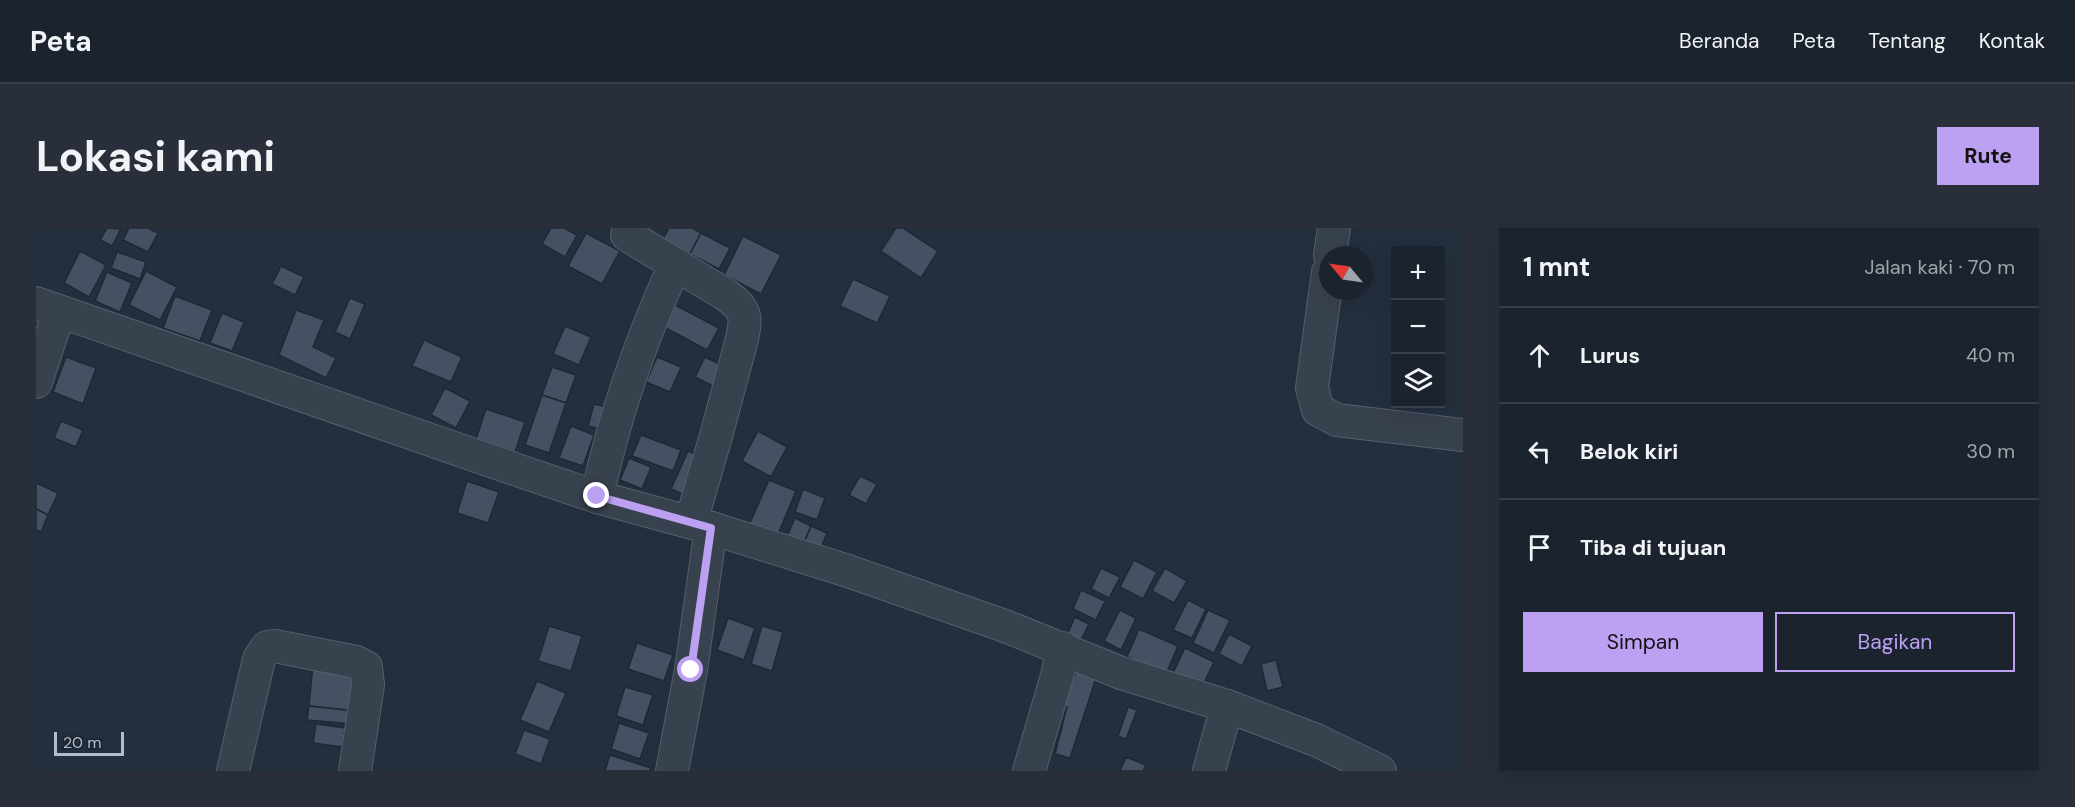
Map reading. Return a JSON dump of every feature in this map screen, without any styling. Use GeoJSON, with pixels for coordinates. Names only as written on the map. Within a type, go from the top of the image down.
{"type":"FeatureCollection","features":[{"type":"Feature","properties":{"kind":"street"},"geometry":{"type":"LineString","coordinates":[[1331,246],[1334,228]]}},
{"type":"Feature","properties":{"kind":"street"},"geometry":{"type":"LineString","coordinates":[[627,235],[737,302],[744,313],[745,326],[716,436],[701,525],[691,670],[672,771]]}},
{"type":"Feature","properties":{"kind":"street"},"geometry":{"type":"LineString","coordinates":[[597,496],[636,357],[675,265]]}},
{"type":"Feature","properties":{"kind":"street"},"geometry":{"type":"LineString","coordinates":[[1324,300],[1312,388],[1318,410],[1337,420],[1463,435]]}},
{"type":"Feature","properties":{"kind":"street"},"geometry":{"type":"LineString","coordinates":[[36,382],[47,308],[597,496],[701,525],[848,571],[1063,648],[1121,673],[1227,706],[1316,740],[1380,771]]}},
{"type":"Feature","properties":{"kind":"street"},"geometry":{"type":"LineString","coordinates":[[233,771],[259,659],[267,647],[275,646],[356,662],[366,667],[369,673],[368,686],[355,771]]}},
{"type":"Feature","properties":{"kind":"street"},"geometry":{"type":"LineString","coordinates":[[1029,771],[1063,648]]}},
{"type":"Feature","properties":{"kind":"street"},"geometry":{"type":"LineString","coordinates":[[1209,771],[1227,706]]}},
{"type":"Feature","properties":{"kind":"building"},"geometry":{"type":"Polygon","coordinates":[[[107,228],[121,229],[112,246],[100,240],[107,228]]]}},
{"type":"Feature","properties":{"kind":"building"},"geometry":{"type":"Polygon","coordinates":[[[129,228],[148,228],[158,233],[148,252],[123,240],[129,228]]]}},
{"type":"Feature","properties":{"kind":"building"},"geometry":{"type":"Polygon","coordinates":[[[551,228],[564,228],[577,235],[565,257],[542,244],[551,228]]]}},
{"type":"Feature","properties":{"kind":"building"},"geometry":{"type":"Polygon","coordinates":[[[669,228],[692,228],[701,233],[690,254],[663,239],[669,228]]]}},
{"type":"Feature","properties":{"kind":"building"},"geometry":{"type":"Polygon","coordinates":[[[896,228],[903,228],[938,251],[921,278],[881,251],[896,228]]]}},
{"type":"Feature","properties":{"kind":"building"},"geometry":{"type":"Polygon","coordinates":[[[586,233],[620,251],[602,284],[568,266],[586,233]]]}},
{"type":"Feature","properties":{"kind":"building"},"geometry":{"type":"Polygon","coordinates":[[[701,233],[730,248],[719,269],[690,254],[701,233]]]}},
{"type":"Feature","properties":{"kind":"building"},"geometry":{"type":"Polygon","coordinates":[[[743,236],[781,255],[761,294],[724,275],[743,236]]]}},
{"type":"Feature","properties":{"kind":"building"},"geometry":{"type":"Polygon","coordinates":[[[80,251],[106,265],[89,297],[64,283],[80,251]]]}},
{"type":"Feature","properties":{"kind":"building"},"geometry":{"type":"Polygon","coordinates":[[[117,252],[146,262],[140,279],[111,268],[117,252]]]}},
{"type":"Feature","properties":{"kind":"building"},"geometry":{"type":"Polygon","coordinates":[[[281,266],[304,277],[295,295],[272,284],[281,266]]]}},
{"type":"Feature","properties":{"kind":"building"},"geometry":{"type":"Polygon","coordinates":[[[146,271],[177,287],[160,320],[129,305],[146,271]]]}},
{"type":"Feature","properties":{"kind":"building"},"geometry":{"type":"Polygon","coordinates":[[[107,272],[132,283],[120,312],[95,301],[107,272]]]}},
{"type":"Feature","properties":{"kind":"building"},"geometry":{"type":"Polygon","coordinates":[[[853,279],[890,296],[877,323],[840,306],[853,279]]]}},
{"type":"Feature","properties":{"kind":"building"},"geometry":{"type":"Polygon","coordinates":[[[175,296],[212,310],[200,341],[163,328],[175,296]]]}},
{"type":"Feature","properties":{"kind":"building"},"geometry":{"type":"Polygon","coordinates":[[[350,298],[365,304],[350,339],[335,332],[350,298]]]}},
{"type":"Feature","properties":{"kind":"building"},"geometry":{"type":"Polygon","coordinates":[[[675,305],[719,328],[707,350],[664,327],[675,305]]]}},
{"type":"Feature","properties":{"kind":"building"},"geometry":{"type":"Polygon","coordinates":[[[296,310],[324,320],[313,347],[336,358],[326,378],[279,355],[296,310]]]}},
{"type":"Feature","properties":{"kind":"building"},"geometry":{"type":"Polygon","coordinates":[[[222,313],[244,322],[232,351],[210,343],[222,313]]]}},
{"type":"Feature","properties":{"kind":"building"},"geometry":{"type":"Polygon","coordinates":[[[565,326],[591,337],[579,365],[553,354],[565,326]]]}},
{"type":"Feature","properties":{"kind":"building"},"geometry":{"type":"Polygon","coordinates":[[[424,340],[462,357],[451,382],[412,366],[424,340]]]}},
{"type":"Feature","properties":{"kind":"building"},"geometry":{"type":"Polygon","coordinates":[[[66,357],[96,368],[83,404],[53,392],[66,357]]]}},
{"type":"Feature","properties":{"kind":"building"},"geometry":{"type":"Polygon","coordinates":[[[657,357],[681,367],[670,392],[646,382],[657,357]]]}},
{"type":"Feature","properties":{"kind":"building"},"geometry":{"type":"Polygon","coordinates":[[[705,357],[727,368],[717,388],[695,377],[705,357]]]}},
{"type":"Feature","properties":{"kind":"building"},"geometry":{"type":"Polygon","coordinates":[[[552,367],[576,375],[566,403],[542,395],[552,367]]]}},
{"type":"Feature","properties":{"kind":"building"},"geometry":{"type":"Polygon","coordinates":[[[445,388],[470,401],[456,428],[431,415],[445,388]]]}},
{"type":"Feature","properties":{"kind":"building"},"geometry":{"type":"Polygon","coordinates":[[[542,395],[566,403],[549,453],[525,445],[542,395]]]}},
{"type":"Feature","properties":{"kind":"building"},"geometry":{"type":"Polygon","coordinates":[[[594,404],[614,409],[609,431],[588,426],[594,404]]]}},
{"type":"Feature","properties":{"kind":"building"},"geometry":{"type":"Polygon","coordinates":[[[486,409],[525,422],[515,452],[476,439],[486,409]]]}},
{"type":"Feature","properties":{"kind":"building"},"geometry":{"type":"Polygon","coordinates":[[[61,421],[83,430],[76,447],[54,438],[61,421]]]}},
{"type":"Feature","properties":{"kind":"building"},"geometry":{"type":"Polygon","coordinates":[[[571,426],[594,435],[583,466],[559,458],[571,426]]]}},
{"type":"Feature","properties":{"kind":"building"},"geometry":{"type":"Polygon","coordinates":[[[758,431],[787,447],[771,477],[742,461],[758,431]]]}},
{"type":"Feature","properties":{"kind":"building"},"geometry":{"type":"Polygon","coordinates":[[[641,435],[681,450],[673,471],[632,456],[641,435]]]}},
{"type":"Feature","properties":{"kind":"building"},"geometry":{"type":"Polygon","coordinates":[[[688,451],[706,459],[689,497],[671,489],[688,451]]]}},
{"type":"Feature","properties":{"kind":"building"},"geometry":{"type":"Polygon","coordinates":[[[629,458],[651,467],[642,489],[620,480],[629,458]]]}},
{"type":"Feature","properties":{"kind":"building"},"geometry":{"type":"Polygon","coordinates":[[[860,476],[877,484],[866,504],[849,495],[860,476]]]}},
{"type":"Feature","properties":{"kind":"building"},"geometry":{"type":"Polygon","coordinates":[[[769,480],[796,491],[776,539],[748,527],[769,480]]]}},
{"type":"Feature","properties":{"kind":"building"},"geometry":{"type":"Polygon","coordinates":[[[467,481],[499,492],[488,523],[457,513],[467,481]]]}},
{"type":"Feature","properties":{"kind":"building"},"geometry":{"type":"Polygon","coordinates":[[[36,483],[58,493],[48,515],[36,509],[36,483]]]}},
{"type":"Feature","properties":{"kind":"building"},"geometry":{"type":"Polygon","coordinates":[[[803,489],[825,498],[817,520],[795,512],[803,489]]]}},
{"type":"Feature","properties":{"kind":"building"},"geometry":{"type":"Polygon","coordinates":[[[36,509],[48,515],[41,532],[36,530],[36,509]]]}},
{"type":"Feature","properties":{"kind":"building"},"geometry":{"type":"Polygon","coordinates":[[[795,518],[811,526],[802,548],[785,541],[795,518]]]}},
{"type":"Feature","properties":{"kind":"building"},"geometry":{"type":"Polygon","coordinates":[[[811,526],[827,533],[818,555],[802,548],[811,526]]]}},
{"type":"Feature","properties":{"kind":"building"},"geometry":{"type":"Polygon","coordinates":[[[1134,560],[1157,572],[1143,599],[1120,587],[1134,560]]]}},
{"type":"Feature","properties":{"kind":"building"},"geometry":{"type":"Polygon","coordinates":[[[1101,568],[1120,577],[1109,598],[1091,589],[1101,568]]]}},
{"type":"Feature","properties":{"kind":"building"},"geometry":{"type":"Polygon","coordinates":[[[1165,568],[1187,581],[1174,603],[1152,591],[1165,568]]]}},
{"type":"Feature","properties":{"kind":"building"},"geometry":{"type":"Polygon","coordinates":[[[1081,590],[1105,601],[1096,620],[1073,609],[1081,590]]]}},
{"type":"Feature","properties":{"kind":"building"},"geometry":{"type":"Polygon","coordinates":[[[1188,600],[1206,609],[1192,638],[1173,630],[1188,600]]]}},
{"type":"Feature","properties":{"kind":"building"},"geometry":{"type":"Polygon","coordinates":[[[1120,610],[1136,618],[1121,650],[1104,641],[1120,610]]]}},
{"type":"Feature","properties":{"kind":"building"},"geometry":{"type":"Polygon","coordinates":[[[1208,610],[1230,620],[1214,653],[1193,643],[1208,610]]]}},
{"type":"Feature","properties":{"kind":"building"},"geometry":{"type":"Polygon","coordinates":[[[1075,617],[1089,624],[1080,642],[1067,635],[1075,617]]]}},
{"type":"Feature","properties":{"kind":"building"},"geometry":{"type":"Polygon","coordinates":[[[728,618],[755,628],[744,660],[717,650],[728,618]]]}},
{"type":"Feature","properties":{"kind":"building"},"geometry":{"type":"Polygon","coordinates":[[[549,626],[582,636],[571,671],[538,661],[549,626]]]}},
{"type":"Feature","properties":{"kind":"building"},"geometry":{"type":"Polygon","coordinates":[[[762,626],[783,632],[772,671],[751,664],[762,626]]]}},
{"type":"Feature","properties":{"kind":"building"},"geometry":{"type":"Polygon","coordinates":[[[1139,629],[1178,646],[1166,674],[1127,657],[1139,629]]]}},
{"type":"Feature","properties":{"kind":"building"},"geometry":{"type":"Polygon","coordinates":[[[1229,634],[1252,646],[1242,666],[1219,654],[1229,634]]]}},
{"type":"Feature","properties":{"kind":"building"},"geometry":{"type":"Polygon","coordinates":[[[637,643],[673,655],[664,681],[628,669],[637,643]]]}},
{"type":"Feature","properties":{"kind":"building"},"geometry":{"type":"Polygon","coordinates":[[[1185,648],[1214,662],[1200,691],[1171,677],[1185,648]]]}},
{"type":"Feature","properties":{"kind":"building"},"geometry":{"type":"Polygon","coordinates":[[[1276,660],[1283,687],[1267,691],[1261,664],[1276,660]]]}},
{"type":"Feature","properties":{"kind":"building"},"geometry":{"type":"Polygon","coordinates":[[[313,664],[359,669],[354,711],[309,706],[313,664]]]}},
{"type":"Feature","properties":{"kind":"building"},"geometry":{"type":"Polygon","coordinates":[[[1078,665],[1098,672],[1070,758],[1055,754],[1067,707],[1063,705],[1078,665]]]}},
{"type":"Feature","properties":{"kind":"building"},"geometry":{"type":"Polygon","coordinates":[[[537,681],[566,693],[549,732],[520,720],[537,681]]]}},
{"type":"Feature","properties":{"kind":"building"},"geometry":{"type":"Polygon","coordinates":[[[625,687],[653,695],[643,725],[616,716],[625,687]]]}},
{"type":"Feature","properties":{"kind":"building"},"geometry":{"type":"Polygon","coordinates":[[[309,706],[354,711],[353,724],[307,720],[309,706]]]}},
{"type":"Feature","properties":{"kind":"building"},"geometry":{"type":"Polygon","coordinates":[[[1128,707],[1137,710],[1126,739],[1118,736],[1128,707]]]}},
{"type":"Feature","properties":{"kind":"building"},"geometry":{"type":"Polygon","coordinates":[[[619,723],[649,733],[640,759],[611,749],[619,723]]]}},
{"type":"Feature","properties":{"kind":"building"},"geometry":{"type":"Polygon","coordinates":[[[316,724],[345,728],[342,747],[313,743],[316,724]]]}},
{"type":"Feature","properties":{"kind":"building"},"geometry":{"type":"Polygon","coordinates":[[[524,730],[550,739],[541,764],[515,754],[524,730]]]}},
{"type":"Feature","properties":{"kind":"building"},"geometry":{"type":"Polygon","coordinates":[[[610,755],[651,768],[650,771],[605,771],[610,755]]]}},
{"type":"Feature","properties":{"kind":"building"},"geometry":{"type":"Polygon","coordinates":[[[1126,757],[1146,765],[1143,771],[1120,771],[1126,757]]]}},
{"type":"Feature","properties":{"kind":"route"},"geometry":{"type":"LineString","coordinates":[[597,496],[711,528],[691,670]]}}]}
